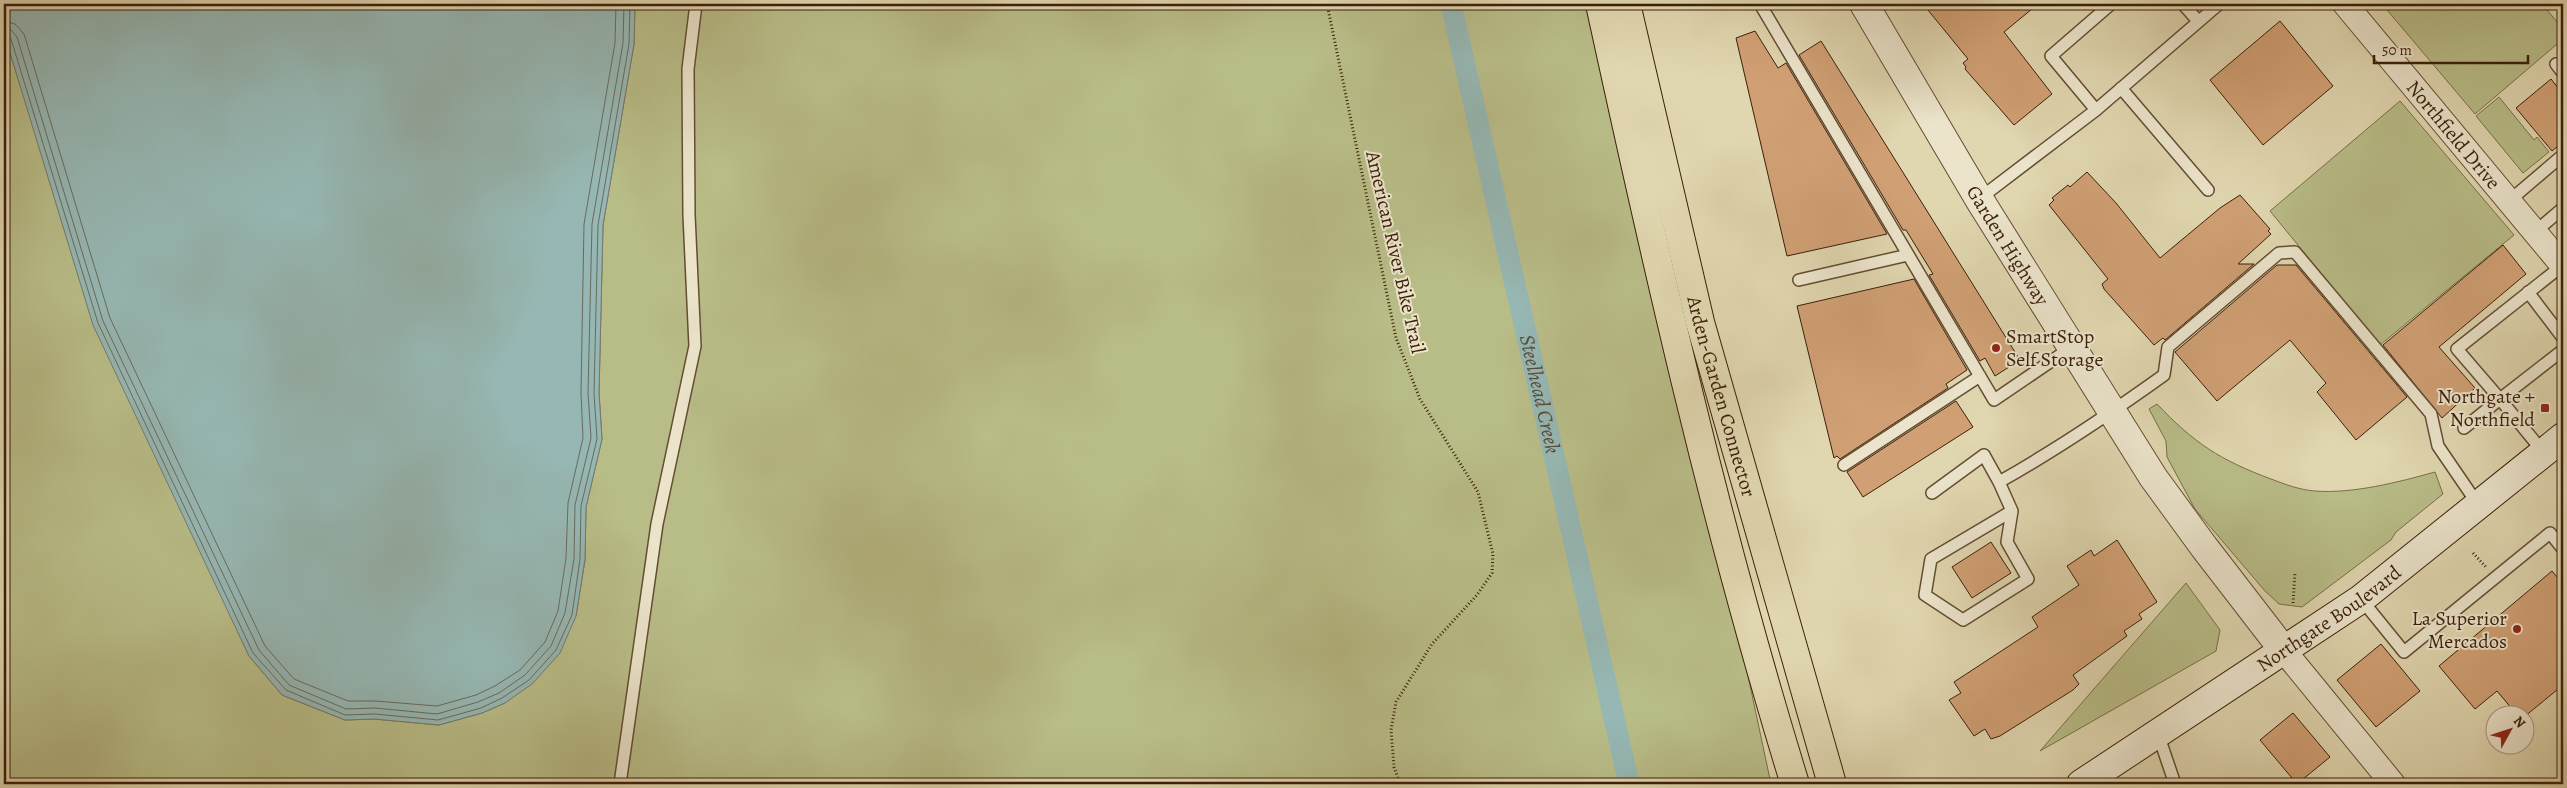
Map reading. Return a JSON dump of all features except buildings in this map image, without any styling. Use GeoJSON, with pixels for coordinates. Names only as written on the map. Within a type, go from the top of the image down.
{"type":"FeatureCollection","features":[{"type":"Feature","properties":{"kind":"main road","name":"Arden-Garden Connector"},"geometry":{"type":"LineString","coordinates":[[1600,4],[1709,475],[1748,623],[1795,784]]}},
{"type":"Feature","properties":{"kind":"main road","name":"Arden-Garden Connector"},"geometry":{"type":"LineString","coordinates":[[1626,4],[1700,322],[1832,784]]}},
{"type":"Feature","properties":{"kind":"street","name":"Garden Highway"},"geometry":{"type":"LineString","coordinates":[[1864,4],[1979,199],[2164,492],[2285,652]]}},
{"type":"Feature","properties":{"kind":"street","name":"Northfield Drive"},"geometry":{"type":"LineString","coordinates":[[2345,4],[2563,266]]}},
{"type":"Feature","properties":{"kind":"street","name":"Northgate Boulevard"},"geometry":{"type":"LineString","coordinates":[[2081,784],[2157,732],[2285,652],[2361,600],[2557,446]]}},
{"type":"Feature","properties":{"kind":"street"},"geometry":{"type":"LineString","coordinates":[[2285,652],[2392,784]]}},
{"type":"Feature","properties":{"kind":"lane"},"geometry":{"type":"LineString","coordinates":[[620,784],[657,524],[695,346],[689,215],[688,69],[696,4]]}},
{"type":"Feature","properties":{"kind":"lane"},"geometry":{"type":"LineString","coordinates":[[1760,4],[1994,400],[2072,347]]}},
{"type":"Feature","properties":{"kind":"lane"},"geometry":{"type":"LineString","coordinates":[[2096,110],[2050,56],[2112,4]]}},
{"type":"Feature","properties":{"kind":"lane"},"geometry":{"type":"LineString","coordinates":[[2183,4],[2198,21]]}},
{"type":"Feature","properties":{"kind":"lane"},"geometry":{"type":"LineString","coordinates":[[1979,199],[2096,110],[2219,4]]}},
{"type":"Feature","properties":{"kind":"lane"},"geometry":{"type":"LineString","coordinates":[[2121,88],[2208,190]]}},
{"type":"Feature","properties":{"kind":"lane"},"geometry":{"type":"LineString","coordinates":[[2509,201],[2563,155]]}},
{"type":"Feature","properties":{"kind":"lane"},"geometry":{"type":"LineString","coordinates":[[2535,232],[2563,208]]}},
{"type":"Feature","properties":{"kind":"lane"},"geometry":{"type":"LineString","coordinates":[[1999,482],[2040,459],[2164,375],[2168,348],[2279,253],[2294,252],[2430,414],[2438,446],[2480,506]]}},
{"type":"Feature","properties":{"kind":"lane"},"geometry":{"type":"LineString","coordinates":[[1799,280],[1908,255]]}},
{"type":"Feature","properties":{"kind":"lane"},"geometry":{"type":"LineString","coordinates":[[2557,446],[2500,399],[2457,348],[2563,266]]}},
{"type":"Feature","properties":{"kind":"lane"},"geometry":{"type":"LineString","coordinates":[[2528,292],[2563,338]]}},
{"type":"Feature","properties":{"kind":"lane"},"geometry":{"type":"LineString","coordinates":[[2464,428],[2563,350]]}},
{"type":"Feature","properties":{"kind":"lane"},"geometry":{"type":"LineString","coordinates":[[1844,465],[1980,376]]}},
{"type":"Feature","properties":{"kind":"lane"},"geometry":{"type":"LineString","coordinates":[[1932,492],[1984,455],[2012,511],[2007,542],[2028,579],[1963,620],[1924,595],[1930,559],[2012,511]]}},
{"type":"Feature","properties":{"kind":"lane"},"geometry":{"type":"LineString","coordinates":[[2361,600],[2404,652],[2550,532],[2563,549]]}},
{"type":"Feature","properties":{"kind":"lane"},"geometry":{"type":"LineString","coordinates":[[2157,732],[2175,784]]}},
{"type":"Feature","properties":{"kind":"path","name":"American River Bike Trail"},"geometry":{"type":"LineString","coordinates":[[1327,4],[1396,338],[1420,399],[1478,492],[1493,554],[1492,573],[1477,595],[1432,644],[1396,702],[1390,730],[1394,767],[1400,784]]}},
{"type":"Feature","properties":{"kind":"path"},"geometry":{"type":"LineString","coordinates":[[2293,603],[2295,572]]}},
{"type":"Feature","properties":{"kind":"green space"},"geometry":{"type":"Polygon","coordinates":[[[635,4],[1605,4],[1771,784],[4,784],[4,33],[19,82],[219,589],[249,656],[282,695],[345,720],[374,719],[439,725],[482,713],[505,703],[576,616],[585,560],[586,507],[602,439],[599,393],[603,225],[634,44],[635,4]]]}},
{"type":"Feature","properties":{"kind":"green space"},"geometry":{"type":"Polygon","coordinates":[[[2382,4],[2542,4],[2563,29],[2563,39],[2475,114],[2382,4]]]}},
{"type":"Feature","properties":{"kind":"green space"},"geometry":{"type":"Polygon","coordinates":[[[2499,97],[2534,140],[2537,137],[2549,152],[2523,173],[2476,116],[2499,97]]]}},
{"type":"Feature","properties":{"kind":"green space"},"geometry":{"type":"Polygon","coordinates":[[[2400,101],[2514,235],[2380,345],[2270,211],[2400,101]]]}},
{"type":"Feature","properties":{"kind":"green space"},"geometry":{"type":"Polygon","coordinates":[[[2157,404],[2196,440],[2222,457],[2253,472],[2292,487],[2315,491],[2345,491],[2391,483],[2435,472],[2443,494],[2396,532],[2391,540],[2302,607],[2279,604],[2265,591],[2195,509],[2167,457],[2166,441],[2149,409],[2157,404]]]}},
{"type":"Feature","properties":{"kind":"green space"},"geometry":{"type":"Polygon","coordinates":[[[2186,583],[2220,630],[2216,651],[2040,751],[2186,583]]]}},
{"type":"Feature","properties":{"kind":"water"},"geometry":{"type":"Polygon","coordinates":[[[4,4],[635,4],[634,44],[603,225],[599,393],[602,439],[586,507],[585,559],[576,616],[560,653],[532,684],[505,703],[482,713],[439,725],[374,719],[345,720],[282,695],[249,656],[93,325],[4,33],[4,4]]]}},
{"type":"Feature","properties":{"kind":"waterway","name":"Steelhead Creek"},"geometry":{"type":"LineString","coordinates":[[1451,4],[1629,784]]}},
{"type":"Feature","properties":{"kind":"place","name":"SmartStop Self Storage"},"geometry":{"type":"Point","coordinates":[1996,348]}},
{"type":"Feature","properties":{"kind":"place","name":"Northgate + Northfield"},"geometry":{"type":"Point","coordinates":[2545,408]}},
{"type":"Feature","properties":{"kind":"place","name":"La Superior Mercados"},"geometry":{"type":"Point","coordinates":[2517,629]}}]}
